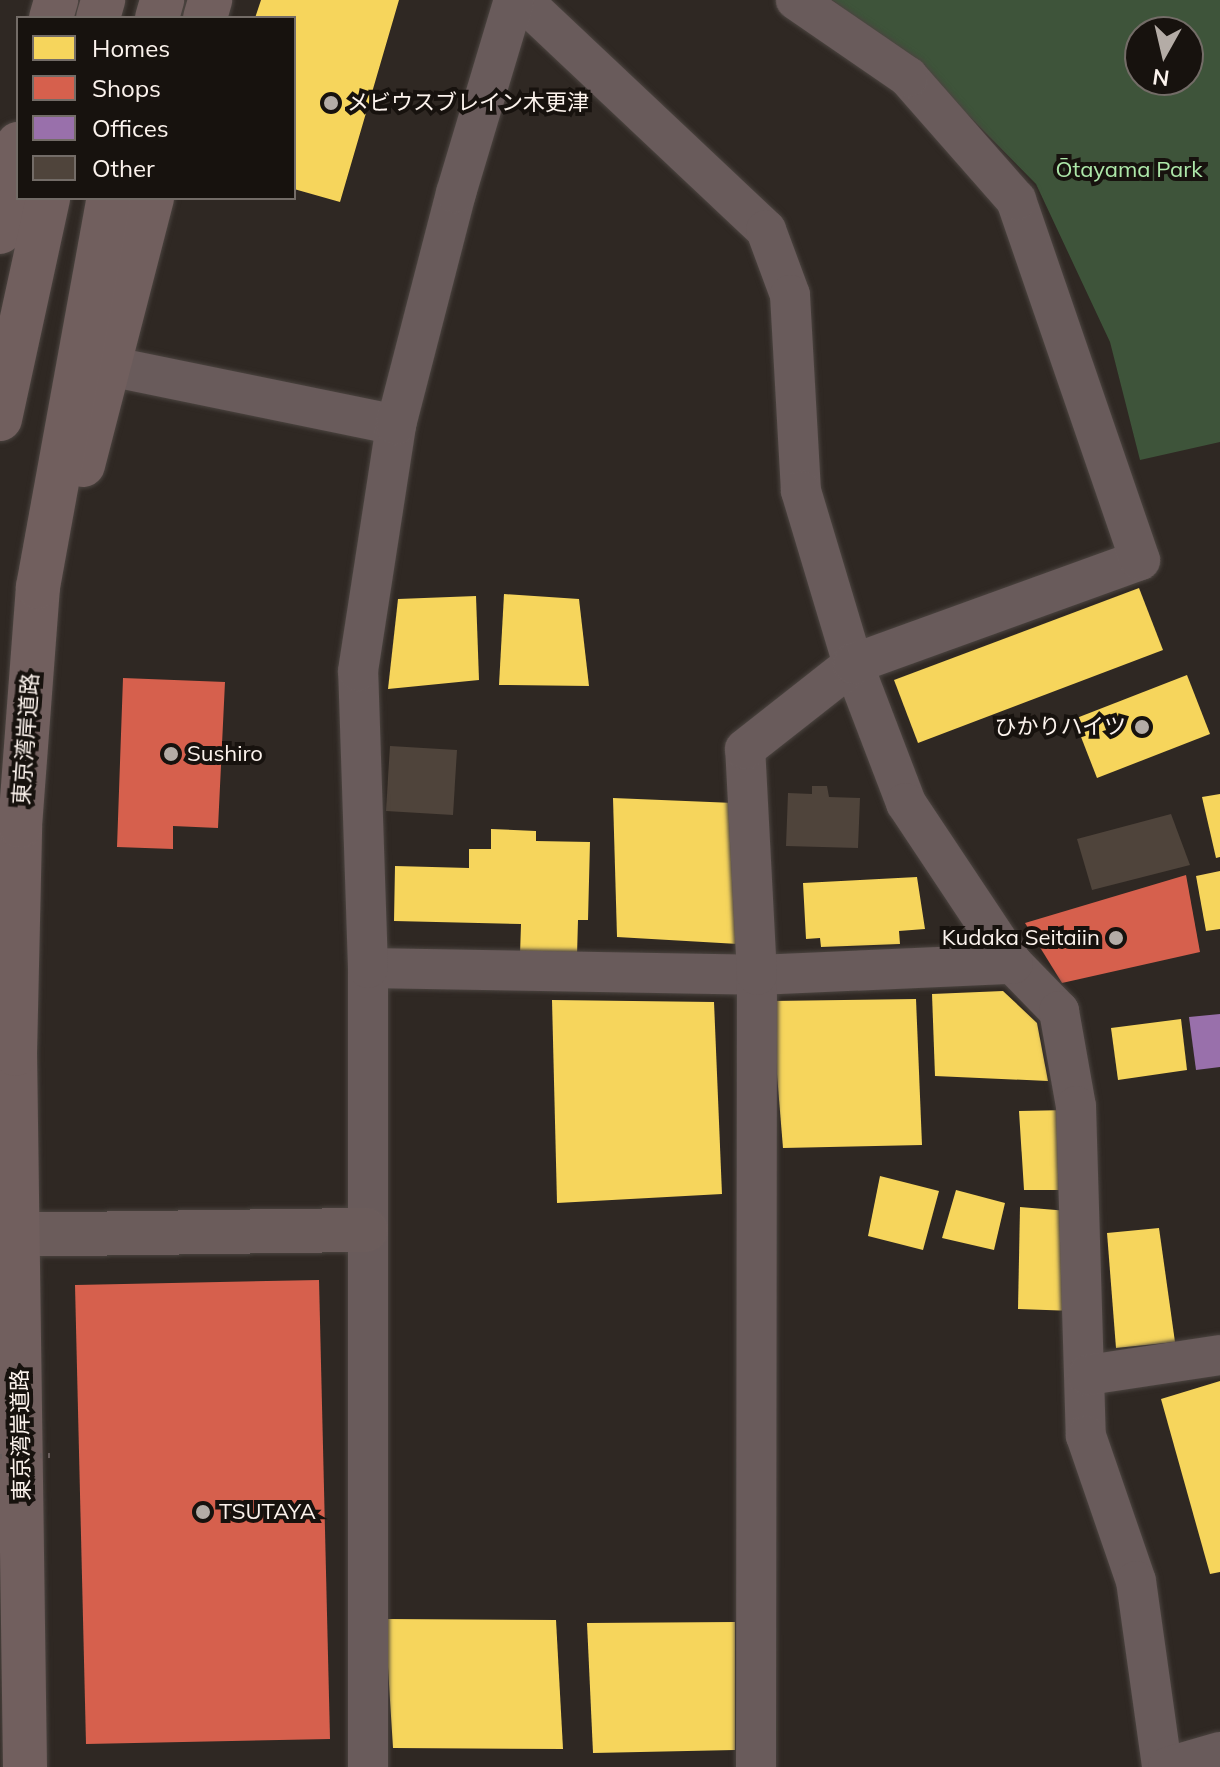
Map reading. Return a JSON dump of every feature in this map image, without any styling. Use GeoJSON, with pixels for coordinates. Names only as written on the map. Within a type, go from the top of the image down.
{"type":"FeatureCollection","features":[{"type":"Feature","properties":{"kind":"highway"},"geometry":{"type":"LineString","coordinates":[[0,232],[16,154]]}},
{"type":"Feature","properties":{"kind":"highway"},"geometry":{"type":"LineString","coordinates":[[0,419],[7,340],[47,200]]}},
{"type":"Feature","properties":{"kind":"highway","name":"東京湾岸道路"},"geometry":{"type":"LineString","coordinates":[[25,1767],[9,1234],[16,910],[38,587],[109,200]]}},
{"type":"Feature","properties":{"kind":"highway"},"geometry":{"type":"LineString","coordinates":[[38,587],[93,439],[151,200]]}},
{"type":"Feature","properties":{"kind":"highway"},"geometry":{"type":"LineString","coordinates":[[0,290],[7,340]]}},
{"type":"Feature","properties":{"kind":"street"},"geometry":{"type":"LineString","coordinates":[[368,1767],[368,968],[358,671],[396,425],[456,193],[514,0]]}},
{"type":"Feature","properties":{"kind":"street"},"geometry":{"type":"LineString","coordinates":[[522,0],[766,230],[790,295],[801,491],[853,664],[906,803],[1013,964],[1059,1011],[1076,1106],[1088,1375],[1086,1436],[1136,1581],[1165,1767],[1220,1752]]}},
{"type":"Feature","properties":{"kind":"street"},"geometry":{"type":"LineString","coordinates":[[756,1767],[757,975],[745,749],[853,664],[1140,560],[1016,200],[908,77],[796,0]]}},
{"type":"Feature","properties":{"kind":"street"},"geometry":{"type":"LineString","coordinates":[[109,366],[396,425]]}},
{"type":"Feature","properties":{"kind":"street"},"geometry":{"type":"LineString","coordinates":[[368,968],[757,975],[1013,964]]}},
{"type":"Feature","properties":{"kind":"street"},"geometry":{"type":"LineString","coordinates":[[9,1234],[366,1230]]}},
{"type":"Feature","properties":{"kind":"street"},"geometry":{"type":"LineString","coordinates":[[1088,1375],[1220,1355]]}},
{"type":"Feature","properties":{"kind":"path"},"geometry":{"type":"LineString","coordinates":[[0,1456],[52,1455]]}},
{"type":"Feature","properties":{"kind":"green space","name":"Ōtayama Park"},"geometry":{"type":"Polygon","coordinates":[[[832,0],[1220,0],[1220,442],[1140,460],[1110,342],[1036,184],[919,65],[832,0]]]}},
{"type":"Feature","properties":{"kind":"building: Homes","name":"メビウスブレイン木更津"},"geometry":{"type":"Polygon","coordinates":[[[261,0],[399,0],[340,202],[296,190],[296,16],[256,16],[261,0]]]}},
{"type":"Feature","properties":{"kind":"building: Homes"},"geometry":{"type":"Polygon","coordinates":[[[1139,588],[1163,650],[918,743],[894,680],[1139,588]]]}},
{"type":"Feature","properties":{"kind":"building: Homes"},"geometry":{"type":"Polygon","coordinates":[[[504,594],[579,599],[589,686],[499,685],[504,594]]]}},
{"type":"Feature","properties":{"kind":"building: Homes"},"geometry":{"type":"Polygon","coordinates":[[[476,596],[479,680],[388,689],[398,599],[476,596]]]}},
{"type":"Feature","properties":{"kind":"building: Homes","name":"ひかりハイツ"},"geometry":{"type":"Polygon","coordinates":[[[1187,675],[1210,734],[1097,778],[1074,719],[1187,675]]]}},
{"type":"Feature","properties":{"kind":"building: Homes"},"geometry":{"type":"Polygon","coordinates":[[[1220,794],[1220,857],[1216,858],[1202,797],[1220,794]]]}},
{"type":"Feature","properties":{"kind":"building: Homes"},"geometry":{"type":"Polygon","coordinates":[[[613,798],[734,803],[738,944],[617,937],[613,798]]]}},
{"type":"Feature","properties":{"kind":"building: Homes"},"geometry":{"type":"Polygon","coordinates":[[[491,829],[536,831],[536,841],[590,842],[588,920],[578,920],[577,956],[520,955],[521,924],[394,921],[395,866],[469,868],[469,849],[491,849],[491,829]]]}},
{"type":"Feature","properties":{"kind":"building: Homes"},"geometry":{"type":"Polygon","coordinates":[[[1220,871],[1220,929],[1206,931],[1196,876],[1220,871]]]}},
{"type":"Feature","properties":{"kind":"building: Homes"},"geometry":{"type":"Polygon","coordinates":[[[917,877],[925,929],[899,931],[900,944],[821,947],[820,938],[806,939],[803,883],[917,877]]]}},
{"type":"Feature","properties":{"kind":"building: Homes"},"geometry":{"type":"Polygon","coordinates":[[[1003,991],[1037,1023],[1048,1081],[935,1076],[932,994],[1003,991]]]}},
{"type":"Feature","properties":{"kind":"building: Homes"},"geometry":{"type":"Polygon","coordinates":[[[916,999],[922,1145],[783,1148],[771,1001],[916,999]]]}},
{"type":"Feature","properties":{"kind":"building: Homes"},"geometry":{"type":"Polygon","coordinates":[[[552,1000],[714,1002],[722,1194],[557,1203],[552,1000]]]}},
{"type":"Feature","properties":{"kind":"building: Homes"},"geometry":{"type":"Polygon","coordinates":[[[1181,1019],[1187,1070],[1118,1080],[1111,1028],[1181,1019]]]}},
{"type":"Feature","properties":{"kind":"building: Homes"},"geometry":{"type":"Polygon","coordinates":[[[1068,1110],[1076,1190],[1024,1190],[1019,1111],[1068,1110]]]}},
{"type":"Feature","properties":{"kind":"building: Homes"},"geometry":{"type":"Polygon","coordinates":[[[880,1176],[939,1191],[923,1250],[868,1236],[880,1176]]]}},
{"type":"Feature","properties":{"kind":"building: Homes"},"geometry":{"type":"Polygon","coordinates":[[[956,1190],[1005,1203],[994,1250],[942,1238],[956,1190]]]}},
{"type":"Feature","properties":{"kind":"building: Homes"},"geometry":{"type":"Polygon","coordinates":[[[1020,1207],[1068,1211],[1074,1311],[1018,1309],[1020,1207]]]}},
{"type":"Feature","properties":{"kind":"building: Homes"},"geometry":{"type":"Polygon","coordinates":[[[1159,1228],[1175,1342],[1116,1348],[1107,1233],[1159,1228]]]}},
{"type":"Feature","properties":{"kind":"building: Homes"},"geometry":{"type":"Polygon","coordinates":[[[1220,1381],[1220,1572],[1210,1574],[1161,1399],[1220,1381]]]}},
{"type":"Feature","properties":{"kind":"building: Homes"},"geometry":{"type":"Polygon","coordinates":[[[385,1619],[556,1620],[563,1749],[393,1748],[385,1619]]]}},
{"type":"Feature","properties":{"kind":"building: Homes"},"geometry":{"type":"Polygon","coordinates":[[[735,1622],[735,1750],[593,1753],[587,1623],[735,1622]]]}},
{"type":"Feature","properties":{"kind":"building: Shops","name":"Sushiro"},"geometry":{"type":"Polygon","coordinates":[[[123,678],[225,682],[218,828],[173,826],[173,849],[117,847],[123,678]]]}},
{"type":"Feature","properties":{"kind":"building: Shops","name":"Kudaka Seitaiin"},"geometry":{"type":"Polygon","coordinates":[[[1186,875],[1200,952],[1062,983],[1025,923],[1186,875]]]}},
{"type":"Feature","properties":{"kind":"building: Shops","name":"TSUTAYA"},"geometry":{"type":"Polygon","coordinates":[[[319,1280],[330,1739],[86,1744],[75,1285],[319,1280]]]}},
{"type":"Feature","properties":{"kind":"building: Offices"},"geometry":{"type":"Polygon","coordinates":[[[1220,1014],[1220,1067],[1196,1070],[1189,1017],[1220,1014]]]}},
{"type":"Feature","properties":{"kind":"building: Other"},"geometry":{"type":"Polygon","coordinates":[[[390,746],[457,750],[453,815],[386,811],[390,746]]]}},
{"type":"Feature","properties":{"kind":"building: Other"},"geometry":{"type":"Polygon","coordinates":[[[812,786],[827,786],[829,797],[860,798],[858,848],[786,846],[788,793],[812,794],[812,786]]]}},
{"type":"Feature","properties":{"kind":"building: Other"},"geometry":{"type":"Polygon","coordinates":[[[1171,814],[1190,865],[1092,890],[1077,839],[1171,814]]]}},
{"type":"Feature","properties":{"kind":"place","name":"メビウスブレイン木更津"},"geometry":{"type":"Point","coordinates":[331,103]}},
{"type":"Feature","properties":{"kind":"place","name":"ひかりハイツ"},"geometry":{"type":"Point","coordinates":[1142,727]}},
{"type":"Feature","properties":{"kind":"place","name":"Sushiro"},"geometry":{"type":"Point","coordinates":[171,754]}},
{"type":"Feature","properties":{"kind":"place","name":"Kudaka Seitaiin"},"geometry":{"type":"Point","coordinates":[1116,938]}},
{"type":"Feature","properties":{"kind":"place","name":"TSUTAYA"},"geometry":{"type":"Point","coordinates":[203,1512]}}]}
